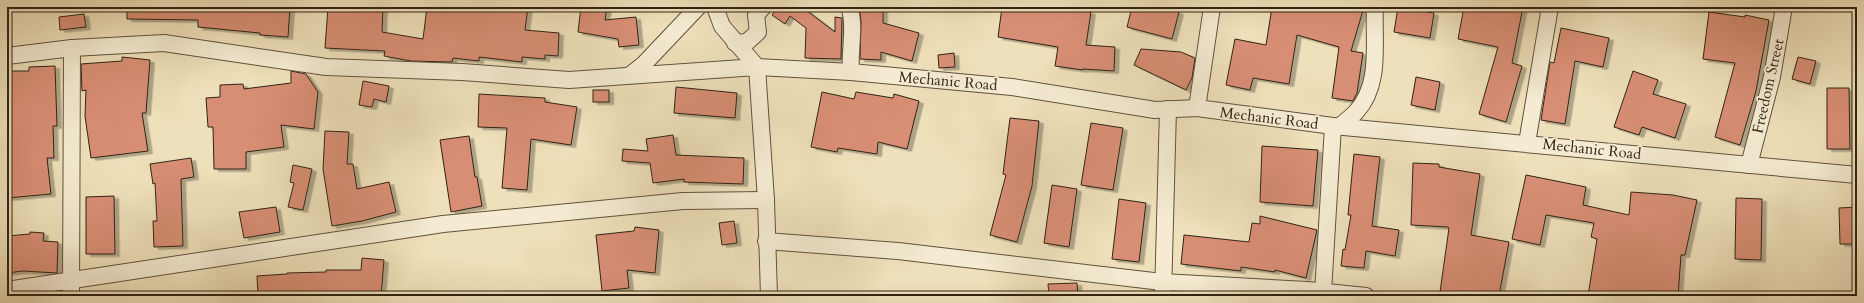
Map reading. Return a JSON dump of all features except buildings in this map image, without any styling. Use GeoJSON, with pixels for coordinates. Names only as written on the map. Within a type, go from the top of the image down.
{"type":"FeatureCollection","features":[{"type":"Feature","properties":{"kind":"street"},"geometry":{"type":"LineString","coordinates":[[630,75],[644,64],[698,7]]}},
{"type":"Feature","properties":{"kind":"street"},"geometry":{"type":"LineString","coordinates":[[715,7],[722,26],[756,68],[766,200],[766,241],[769,296]]}},
{"type":"Feature","properties":{"kind":"street"},"geometry":{"type":"LineString","coordinates":[[735,43],[747,42],[758,32],[756,15],[763,7]]}},
{"type":"Feature","properties":{"kind":"street"},"geometry":{"type":"LineString","coordinates":[[849,7],[851,12],[852,33],[850,72]]}},
{"type":"Feature","properties":{"kind":"street"},"geometry":{"type":"LineString","coordinates":[[1197,108],[1212,7]]}},
{"type":"Feature","properties":{"kind":"street"},"geometry":{"type":"LineString","coordinates":[[1323,292],[1336,126],[1357,111],[1368,93],[1372,80],[1375,58],[1374,7]]}},
{"type":"Feature","properties":{"kind":"street"},"geometry":{"type":"LineString","coordinates":[[1527,143],[1550,7]]}},
{"type":"Feature","properties":{"kind":"street","name":"Freedom Street"},"geometry":{"type":"LineString","coordinates":[[1749,165],[1772,77],[1784,7]]}},
{"type":"Feature","properties":{"kind":"street","name":"Mechanic Road"},"geometry":{"type":"LineString","coordinates":[[7,56],[72,48],[164,43],[326,66],[462,72],[569,80],[756,68],[850,72],[1012,87],[1155,110],[1197,108],[1336,126],[1857,175]]}},
{"type":"Feature","properties":{"kind":"street"},"geometry":{"type":"LineString","coordinates":[[71,288],[72,48]]}},
{"type":"Feature","properties":{"kind":"street"},"geometry":{"type":"LineString","coordinates":[[1163,289],[1168,109]]}},
{"type":"Feature","properties":{"kind":"street"},"geometry":{"type":"LineString","coordinates":[[7,290],[71,288],[443,224],[683,201],[766,200]]}},
{"type":"Feature","properties":{"kind":"street"},"geometry":{"type":"LineString","coordinates":[[766,241],[898,251],[1163,289],[1323,292],[1366,296]]}}]}
